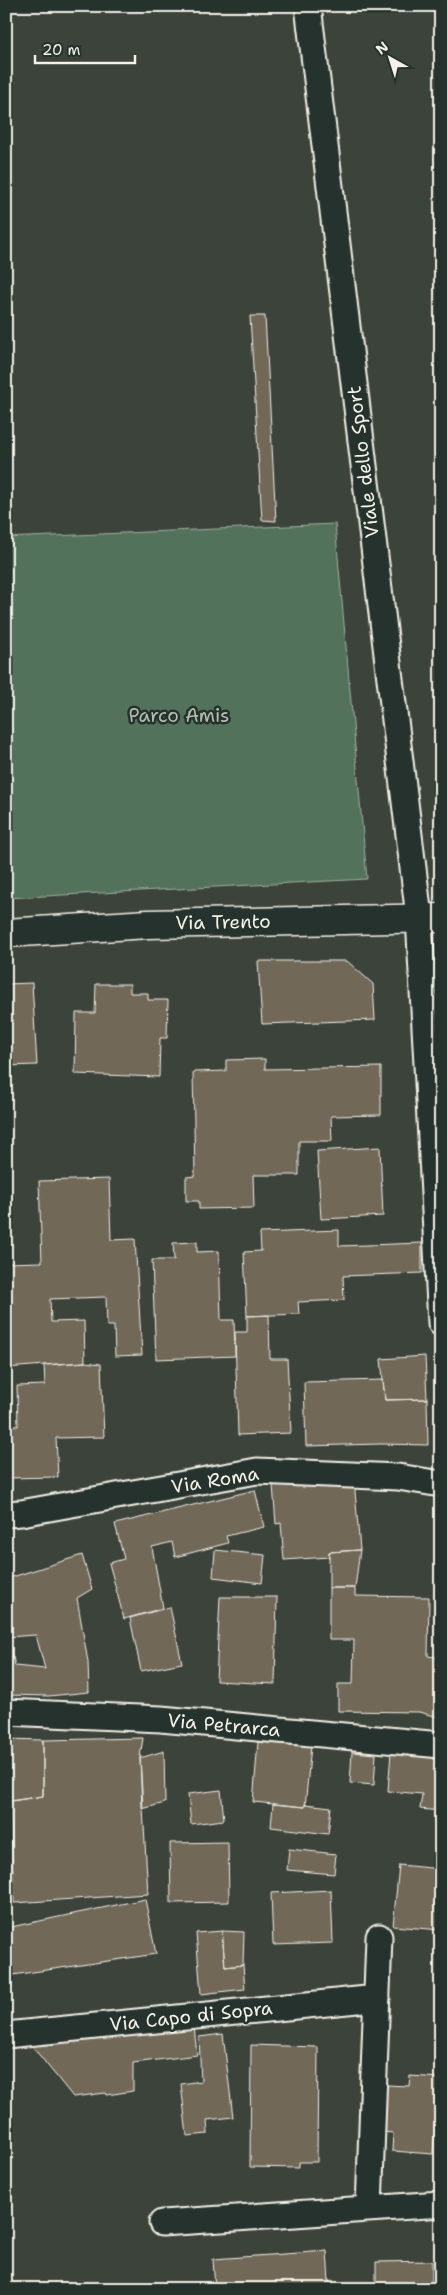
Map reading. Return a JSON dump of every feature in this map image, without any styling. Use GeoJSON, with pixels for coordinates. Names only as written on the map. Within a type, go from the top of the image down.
{"type":"FeatureCollection","features":[{"type":"Feature","properties":{"kind":"street","name":"Viale dello Sport"},"geometry":{"type":"LineString","coordinates":[[308,6],[430,917],[441,1323]]}},
{"type":"Feature","properties":{"kind":"street","name":"Via Trento"},"geometry":{"type":"LineString","coordinates":[[6,933],[148,924],[430,917]]}},
{"type":"Feature","properties":{"kind":"street","name":"Via Roma"},"geometry":{"type":"LineString","coordinates":[[11,1516],[257,1471],[398,1477],[441,1484]]}},
{"type":"Feature","properties":{"kind":"street","name":"Via Petrarca"},"geometry":{"type":"LineString","coordinates":[[6,1712],[161,1719],[441,1745]]}},
{"type":"Feature","properties":{"kind":"street"},"geometry":{"type":"LineString","coordinates":[[369,2208],[379,1937]]}},
{"type":"Feature","properties":{"kind":"street","name":"Via Capo di Sopra"},"geometry":{"type":"LineString","coordinates":[[6,2035],[376,1998]]}},
{"type":"Feature","properties":{"kind":"street"},"geometry":{"type":"LineString","coordinates":[[162,2223],[441,2204]]}},
{"type":"Feature","properties":{"kind":"green space","name":"Parco Amis"},"geometry":{"type":"Polygon","coordinates":[[[335,524],[367,879],[6,898],[6,538],[335,524]]]}},
{"type":"Feature","properties":{"kind":"building"},"geometry":{"type":"Polygon","coordinates":[[[250,316],[265,316],[276,521],[262,520],[250,316]]]}},
{"type":"Feature","properties":{"kind":"building"},"geometry":{"type":"Polygon","coordinates":[[[438,756],[441,756],[441,797],[435,797],[438,756]]]}},
{"type":"Feature","properties":{"kind":"building"},"geometry":{"type":"Polygon","coordinates":[[[258,961],[347,961],[373,984],[375,1020],[262,1024],[258,961]]]}},
{"type":"Feature","properties":{"kind":"building"},"geometry":{"type":"Polygon","coordinates":[[[32,983],[37,1065],[6,1066],[6,984],[32,983]]]}},
{"type":"Feature","properties":{"kind":"building"},"geometry":{"type":"Polygon","coordinates":[[[96,984],[130,984],[130,993],[148,993],[148,1000],[168,1000],[167,1038],[160,1038],[159,1077],[75,1074],[76,1013],[95,1013],[96,984]]]}},
{"type":"Feature","properties":{"kind":"building"},"geometry":{"type":"Polygon","coordinates":[[[265,1059],[265,1069],[381,1067],[381,1115],[331,1116],[332,1141],[299,1141],[299,1175],[253,1175],[254,1208],[199,1209],[199,1201],[186,1201],[186,1177],[195,1176],[193,1072],[226,1071],[226,1060],[265,1059]]]}},
{"type":"Feature","properties":{"kind":"building"},"geometry":{"type":"Polygon","coordinates":[[[380,1147],[383,1216],[321,1219],[317,1151],[380,1147]]]}},
{"type":"Feature","properties":{"kind":"building"},"geometry":{"type":"Polygon","coordinates":[[[109,1179],[111,1240],[135,1239],[142,1355],[115,1356],[114,1326],[107,1326],[106,1297],[50,1299],[51,1322],[84,1321],[85,1362],[6,1368],[6,1263],[42,1262],[39,1181],[109,1179]]]}},
{"type":"Feature","properties":{"kind":"building"},"geometry":{"type":"Polygon","coordinates":[[[339,1230],[339,1246],[422,1243],[422,1273],[343,1276],[344,1300],[298,1302],[299,1314],[247,1316],[244,1252],[261,1251],[260,1233],[339,1230]]]}},
{"type":"Feature","properties":{"kind":"building"},"geometry":{"type":"Polygon","coordinates":[[[197,1242],[197,1252],[219,1251],[221,1320],[234,1320],[235,1356],[156,1359],[152,1260],[174,1260],[173,1243],[197,1242]]]}},
{"type":"Feature","properties":{"kind":"building"},"geometry":{"type":"Polygon","coordinates":[[[269,1315],[270,1359],[287,1359],[291,1433],[238,1435],[235,1332],[247,1332],[247,1316],[269,1315]]]}},
{"type":"Feature","properties":{"kind":"building"},"geometry":{"type":"Polygon","coordinates":[[[425,1356],[427,1399],[385,1400],[381,1359],[425,1356]]]}},
{"type":"Feature","properties":{"kind":"building"},"geometry":{"type":"Polygon","coordinates":[[[85,1362],[101,1364],[104,1437],[56,1438],[58,1477],[6,1478],[6,1426],[18,1426],[17,1386],[45,1385],[44,1365],[85,1362]]]}},
{"type":"Feature","properties":{"kind":"building"},"geometry":{"type":"Polygon","coordinates":[[[383,1380],[385,1400],[427,1399],[428,1445],[306,1446],[304,1382],[383,1380]]]}},
{"type":"Feature","properties":{"kind":"building"},"geometry":{"type":"Polygon","coordinates":[[[354,1479],[360,1550],[329,1552],[329,1557],[284,1560],[281,1523],[276,1524],[273,1485],[354,1479]]]}},
{"type":"Feature","properties":{"kind":"building"},"geometry":{"type":"Polygon","coordinates":[[[255,1490],[264,1527],[226,1536],[228,1543],[175,1557],[172,1542],[152,1547],[163,1608],[124,1619],[109,1563],[124,1559],[115,1524],[255,1490]]]}},
{"type":"Feature","properties":{"kind":"building"},"geometry":{"type":"Polygon","coordinates":[[[215,1550],[265,1555],[262,1583],[213,1577],[215,1550]]]}},
{"type":"Feature","properties":{"kind":"building"},"geometry":{"type":"Polygon","coordinates":[[[360,1550],[355,1588],[329,1588],[329,1552],[360,1550]]]}},
{"type":"Feature","properties":{"kind":"building"},"geometry":{"type":"Polygon","coordinates":[[[82,1555],[92,1589],[77,1598],[88,1662],[89,1692],[49,1696],[6,1695],[6,1658],[13,1657],[15,1666],[45,1669],[36,1635],[6,1637],[6,1579],[82,1555]]]}},
{"type":"Feature","properties":{"kind":"building"},"geometry":{"type":"Polygon","coordinates":[[[329,1588],[355,1588],[355,1596],[429,1597],[428,1656],[441,1658],[441,1718],[419,1712],[338,1711],[338,1684],[353,1684],[354,1640],[329,1640],[329,1588]]]}},
{"type":"Feature","properties":{"kind":"building"},"geometry":{"type":"Polygon","coordinates":[[[220,1597],[277,1597],[275,1684],[216,1681],[220,1597]]]}},
{"type":"Feature","properties":{"kind":"building"},"geometry":{"type":"Polygon","coordinates":[[[170,1607],[182,1663],[141,1671],[130,1618],[170,1607]]]}},
{"type":"Feature","properties":{"kind":"building"},"geometry":{"type":"Polygon","coordinates":[[[143,1738],[140,1757],[148,1894],[14,1903],[10,1801],[43,1796],[43,1740],[143,1738]]]}},
{"type":"Feature","properties":{"kind":"building"},"geometry":{"type":"Polygon","coordinates":[[[6,1739],[43,1740],[43,1796],[6,1802],[6,1739]]]}},
{"type":"Feature","properties":{"kind":"building"},"geometry":{"type":"Polygon","coordinates":[[[258,1742],[311,1746],[305,1807],[253,1802],[258,1742]]]}},
{"type":"Feature","properties":{"kind":"building"},"geometry":{"type":"Polygon","coordinates":[[[164,1751],[165,1803],[142,1809],[140,1758],[164,1751]]]}},
{"type":"Feature","properties":{"kind":"building"},"geometry":{"type":"Polygon","coordinates":[[[352,1752],[376,1754],[374,1785],[350,1783],[352,1752]]]}},
{"type":"Feature","properties":{"kind":"building"},"geometry":{"type":"Polygon","coordinates":[[[391,1752],[441,1756],[441,1811],[420,1809],[422,1794],[388,1791],[391,1752]]]}},
{"type":"Feature","properties":{"kind":"building"},"geometry":{"type":"Polygon","coordinates":[[[221,1790],[224,1820],[191,1824],[188,1794],[221,1790]]]}},
{"type":"Feature","properties":{"kind":"building"},"geometry":{"type":"Polygon","coordinates":[[[273,1804],[305,1807],[305,1804],[331,1807],[328,1834],[271,1827],[273,1804]]]}},
{"type":"Feature","properties":{"kind":"building"},"geometry":{"type":"Polygon","coordinates":[[[228,1842],[229,1902],[171,1903],[170,1843],[228,1842]]]}},
{"type":"Feature","properties":{"kind":"building"},"geometry":{"type":"Polygon","coordinates":[[[289,1849],[336,1854],[334,1874],[287,1870],[289,1849]]]}},
{"type":"Feature","properties":{"kind":"building"},"geometry":{"type":"Polygon","coordinates":[[[399,1865],[441,1869],[441,1930],[393,1926],[399,1865]]]}},
{"type":"Feature","properties":{"kind":"building"},"geometry":{"type":"Polygon","coordinates":[[[331,1890],[333,1943],[273,1945],[271,1893],[331,1890]]]}},
{"type":"Feature","properties":{"kind":"building"},"geometry":{"type":"Polygon","coordinates":[[[145,1899],[156,1954],[6,1976],[6,1928],[145,1899]]]}},
{"type":"Feature","properties":{"kind":"building"},"geometry":{"type":"Polygon","coordinates":[[[222,1931],[244,1932],[243,1965],[225,1967],[222,1931]]]}},
{"type":"Feature","properties":{"kind":"building"},"geometry":{"type":"Polygon","coordinates":[[[222,1931],[225,1967],[243,1965],[245,1989],[201,1994],[196,1933],[222,1931]]]}},
{"type":"Feature","properties":{"kind":"building"},"geometry":{"type":"Polygon","coordinates":[[[194,2026],[197,2055],[133,2063],[133,2091],[107,2095],[106,2093],[73,2097],[32,2046],[194,2026]]]}},
{"type":"Feature","properties":{"kind":"building"},"geometry":{"type":"Polygon","coordinates":[[[223,2034],[233,2117],[207,2120],[208,2134],[187,2136],[181,2084],[201,2081],[199,2037],[223,2034]]]}},
{"type":"Feature","properties":{"kind":"building"},"geometry":{"type":"Polygon","coordinates":[[[251,2045],[318,2047],[317,2162],[299,2162],[299,2168],[250,2167],[251,2045]]]}},
{"type":"Feature","properties":{"kind":"building"},"geometry":{"type":"Polygon","coordinates":[[[410,2076],[441,2078],[441,2125],[435,2125],[433,2154],[392,2151],[393,2133],[383,2132],[386,2085],[409,2086],[410,2076]]]}},
{"type":"Feature","properties":{"kind":"building"},"geometry":{"type":"Polygon","coordinates":[[[327,2251],[329,2282],[333,2280],[333,2289],[215,2289],[213,2259],[327,2251]]]}},
{"type":"Feature","properties":{"kind":"building"},"geometry":{"type":"Polygon","coordinates":[[[432,2261],[432,2289],[376,2289],[376,2262],[432,2261]]]}}]}
